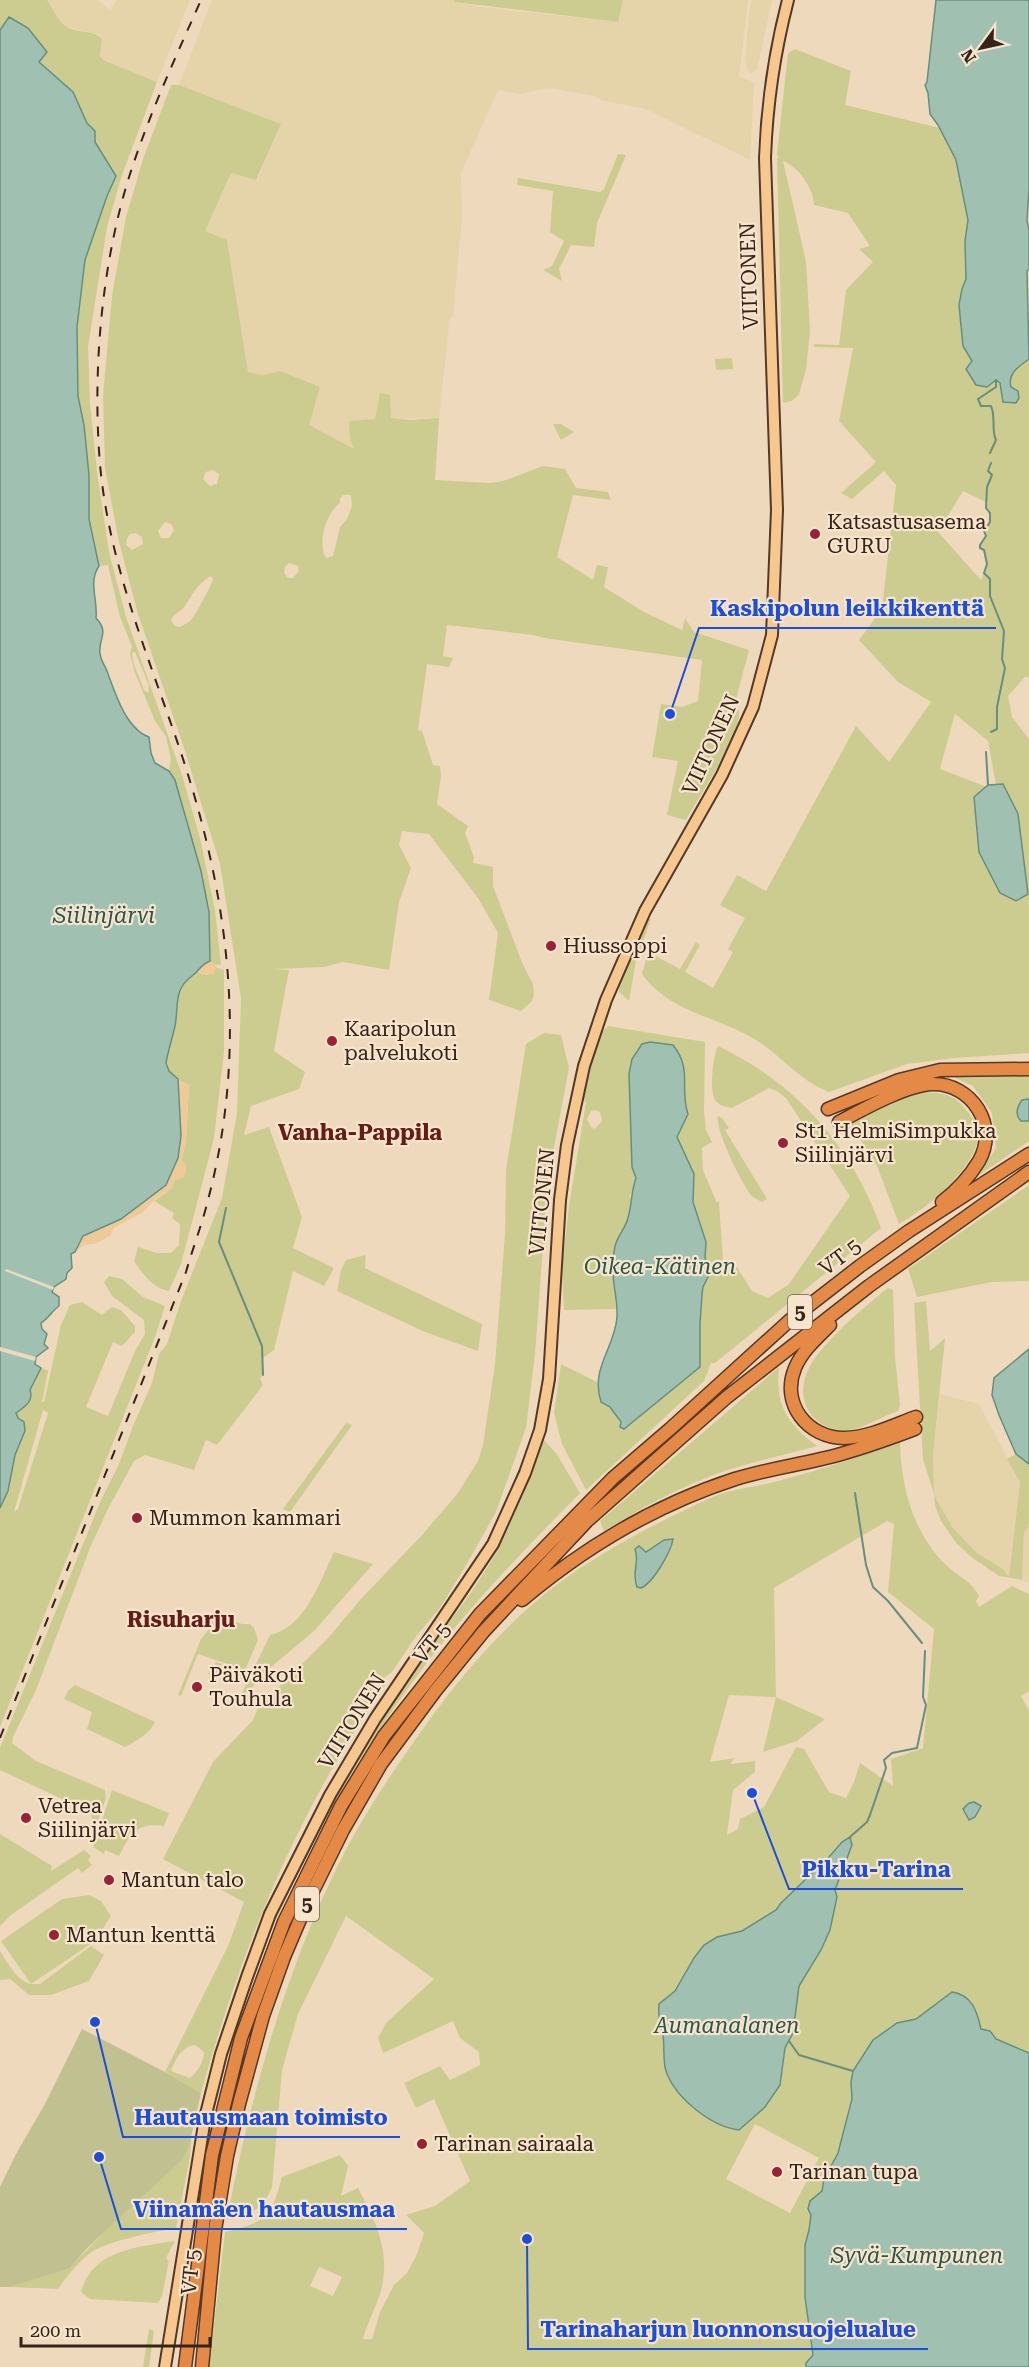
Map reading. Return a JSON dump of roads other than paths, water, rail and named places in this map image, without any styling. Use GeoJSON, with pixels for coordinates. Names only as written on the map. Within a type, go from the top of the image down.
{"type":"FeatureCollection","features":[{"type":"Feature","properties":{"kind":"highway"},"geometry":{"type":"LineString","coordinates":[[828,1109],[899,1080],[940,1070],[1029,1069]]}},
{"type":"Feature","properties":{"kind":"highway"},"geometry":{"type":"LineString","coordinates":[[839,1122],[874,1104],[917,1087],[932,1084],[967,1094],[978,1108],[984,1123],[986,1138],[979,1160],[952,1194],[909,1231]]}},
{"type":"Feature","properties":{"kind":"highway","name":"VT 5"},"geometry":{"type":"LineString","coordinates":[[185,2367],[212,2155],[241,2038],[284,1922],[341,1806],[384,1736],[480,1614],[593,1497],[789,1321],[909,1231],[1029,1154]]}},
{"type":"Feature","properties":{"kind":"highway","name":"VT 5"},"geometry":{"type":"LineString","coordinates":[[202,2367],[215,2230],[227,2156],[263,2016],[284,1957],[343,1830],[381,1764],[436,1690],[484,1632],[587,1521],[727,1398],[869,1286],[1029,1172]]}},
{"type":"Feature","properties":{"kind":"highway"},"geometry":{"type":"LineString","coordinates":[[484,1632],[553,1574],[592,1545],[665,1505],[736,1479],[841,1454],[915,1423],[858,1437],[833,1437],[819,1434],[808,1426],[798,1415],[794,1406],[790,1393],[792,1380],[803,1354],[869,1286]]}},
{"type":"Feature","properties":{"kind":"main road","name":"VIITONEN"},"geometry":{"type":"LineString","coordinates":[[165,2367],[204,2118],[221,2054],[247,1977],[270,1914],[330,1795],[381,1709],[493,1544],[525,1473],[540,1430],[549,1379],[560,1200],[567,1145],[584,1066],[606,1000],[645,911],[722,775],[748,717],[772,635],[777,510],[771,368],[766,130],[770,82],[788,0]]}},
{"type":"Feature","properties":{"kind":"water"},"geometry":{"type":"Polygon","coordinates":[[[936,0],[1029,0],[1027,221],[1029,269],[1027,271],[1029,359],[1015,370],[1011,378],[1011,387],[1018,391],[1019,398],[1016,403],[1003,402],[1000,383],[996,380],[987,387],[976,385],[966,369],[972,361],[963,346],[959,305],[966,279],[965,241],[968,220],[956,160],[930,114],[925,85],[936,0]]]}},
{"type":"Feature","properties":{"kind":"water","name":"Siilinjärvi"},"geometry":{"type":"Polygon","coordinates":[[[9,17],[28,28],[47,52],[39,62],[73,92],[87,123],[95,131],[95,142],[116,176],[85,260],[77,327],[78,396],[84,425],[89,475],[89,519],[99,566],[94,585],[96,618],[103,632],[100,655],[122,709],[134,726],[149,737],[155,763],[169,771],[175,780],[201,871],[209,912],[210,961],[186,981],[179,992],[175,1026],[166,1063],[169,1071],[178,1079],[181,1136],[178,1158],[166,1185],[121,1219],[83,1236],[75,1252],[71,1254],[72,1268],[67,1273],[66,1279],[54,1287],[52,1292],[59,1297],[59,1306],[41,1323],[42,1329],[47,1334],[44,1344],[48,1348],[36,1357],[35,1364],[41,1368],[30,1390],[31,1398],[28,1404],[16,1413],[18,1418],[24,1422],[25,1431],[15,1455],[8,1491],[0,1508],[0,30],[9,17]]]}},
{"type":"Feature","properties":{"kind":"water"},"geometry":{"type":"Polygon","coordinates":[[[1003,784],[1018,814],[1028,894],[1016,901],[1000,893],[979,852],[974,797],[988,785],[1003,784]]]}},
{"type":"Feature","properties":{"kind":"water","name":"Oikea-Kätinen"},"geometry":{"type":"Polygon","coordinates":[[[650,1042],[673,1045],[683,1063],[688,1114],[677,1137],[694,1174],[693,1202],[706,1242],[705,1258],[708,1264],[708,1277],[702,1295],[700,1367],[624,1429],[620,1427],[621,1422],[610,1407],[601,1402],[598,1390],[601,1368],[612,1339],[617,1317],[613,1277],[614,1249],[627,1221],[636,1178],[632,1167],[629,1074],[632,1059],[642,1044],[650,1042]]]}},
{"type":"Feature","properties":{"kind":"water"},"geometry":{"type":"Polygon","coordinates":[[[1029,1099],[1029,1121],[1021,1121],[1017,1114],[1019,1105],[1022,1100],[1029,1099]]]}},
{"type":"Feature","properties":{"kind":"water"},"geometry":{"type":"Polygon","coordinates":[[[1029,1349],[1029,1464],[1016,1454],[992,1395],[994,1378],[1029,1349]]]}},
{"type":"Feature","properties":{"kind":"water"},"geometry":{"type":"Polygon","coordinates":[[[673,1539],[656,1574],[646,1585],[641,1588],[637,1587],[635,1549],[639,1546],[646,1552],[664,1540],[673,1539]]]}},
{"type":"Feature","properties":{"kind":"water"},"geometry":{"type":"Polygon","coordinates":[[[974,1802],[981,1806],[975,1817],[969,1820],[963,1809],[969,1803],[974,1802]]]}},
{"type":"Feature","properties":{"kind":"water","name":"Aumanalanen"},"geometry":{"type":"Polygon","coordinates":[[[850,1837],[852,1845],[835,1890],[837,1897],[830,1930],[821,1950],[799,1986],[793,2033],[785,2048],[780,2085],[765,2107],[739,2130],[718,2124],[687,2102],[667,2074],[659,2004],[675,1991],[704,1945],[717,1937],[742,1931],[776,1910],[842,1842],[850,1837]]]}},
{"type":"Feature","properties":{"kind":"water","name":"Syvä-Kumpunen"},"geometry":{"type":"Polygon","coordinates":[[[952,1992],[969,2000],[978,2016],[981,2029],[990,2031],[996,2039],[1029,2053],[1029,2367],[806,2367],[806,2363],[813,2355],[805,2297],[805,2245],[811,2215],[808,2209],[810,2201],[822,2191],[824,2179],[838,2153],[852,2099],[853,2071],[873,2040],[897,2023],[916,2019],[952,1992]]]}},
{"type":"Feature","properties":{"kind":"waterway"},"geometry":{"type":"LineString","coordinates":[[990,453],[996,440],[992,410],[991,406],[981,406],[978,399],[996,387],[996,380]]}},
{"type":"Feature","properties":{"kind":"waterway"},"geometry":{"type":"LineString","coordinates":[[991,463],[988,471],[992,475],[987,487],[986,508],[990,513],[990,522],[984,531],[986,536],[980,548],[984,550],[987,564],[984,573],[990,579],[990,596],[1004,631],[1002,659],[1005,668],[997,707],[997,729],[991,732]]}},
{"type":"Feature","properties":{"kind":"waterway"},"geometry":{"type":"LineString","coordinates":[[986,752],[988,785]]}},
{"type":"Feature","properties":{"kind":"waterway"},"geometry":{"type":"LineString","coordinates":[[226,1208],[219,1242],[262,1346],[263,1375]]}},
{"type":"Feature","properties":{"kind":"waterway"},"geometry":{"type":"LineString","coordinates":[[855,1493],[866,1565],[873,1587],[888,1601],[922,1643]]}},
{"type":"Feature","properties":{"kind":"waterway"},"geometry":{"type":"LineString","coordinates":[[850,1837],[867,1822],[886,1768],[884,1760],[892,1753],[917,1748],[926,1705],[923,1697],[925,1651]]}},
{"type":"Feature","properties":{"kind":"waterway"},"geometry":{"type":"LineString","coordinates":[[789,2041],[799,2055],[853,2071]]}},
{"type":"Feature","properties":{"kind":"railway"},"geometry":{"type":"LineString","coordinates":[[0,1738],[186,1272],[209,1196],[221,1141],[228,1086],[230,1032],[228,977],[213,869],[184,762],[133,615],[112,541],[100,464],[97,390],[102,313],[122,200],[148,123],[201,0]]}},
{"type":"Feature","properties":{"kind":"place","name":"Katsastusasema GURU"},"geometry":{"type":"Point","coordinates":[815,534]}},
{"type":"Feature","properties":{"kind":"place","name":"Kaskipolun leikkikenttä"},"geometry":{"type":"Point","coordinates":[670,714]}},
{"type":"Feature","properties":{"kind":"place","name":"Hiussoppi"},"geometry":{"type":"Point","coordinates":[551,946]}},
{"type":"Feature","properties":{"kind":"place","name":"Kaaripolun palvelukoti"},"geometry":{"type":"Point","coordinates":[332,1041]}},
{"type":"Feature","properties":{"kind":"place","name":"St1 HelmiSimpukka Siilinjärvi"},"geometry":{"type":"Point","coordinates":[783,1143]}},
{"type":"Feature","properties":{"kind":"place","name":"Mummon kammari"},"geometry":{"type":"Point","coordinates":[137,1518]}},
{"type":"Feature","properties":{"kind":"place","name":"Päiväkoti Touhula"},"geometry":{"type":"Point","coordinates":[197,1687]}},
{"type":"Feature","properties":{"kind":"place","name":"Pikku-Tarina"},"geometry":{"type":"Point","coordinates":[752,1793]}},
{"type":"Feature","properties":{"kind":"place","name":"Vetrea Siilinjärvi"},"geometry":{"type":"Point","coordinates":[26,1818]}},
{"type":"Feature","properties":{"kind":"place","name":"Mantun talo"},"geometry":{"type":"Point","coordinates":[109,1880]}},
{"type":"Feature","properties":{"kind":"place","name":"Mantun kenttä"},"geometry":{"type":"Point","coordinates":[54,1935]}},
{"type":"Feature","properties":{"kind":"place","name":"Hautausmaan toimisto"},"geometry":{"type":"Point","coordinates":[95,2022]}},
{"type":"Feature","properties":{"kind":"place","name":"Tarinan sairaala"},"geometry":{"type":"Point","coordinates":[422,2144]}},
{"type":"Feature","properties":{"kind":"place","name":"Viinamäen hautausmaa"},"geometry":{"type":"Point","coordinates":[99,2157]}},
{"type":"Feature","properties":{"kind":"place","name":"Tarinan tupa"},"geometry":{"type":"Point","coordinates":[777,2172]}},
{"type":"Feature","properties":{"kind":"place","name":"Tarinaharjun luonnonsuojelualue"},"geometry":{"type":"Point","coordinates":[527,2239]}},
{"type":"Feature","properties":{"kind":"district","name":"Vanha-Pappila"},"geometry":{"type":"Point","coordinates":[360,1132]}},
{"type":"Feature","properties":{"kind":"district","name":"Risuharju"},"geometry":{"type":"Point","coordinates":[181,1619]}}]}
